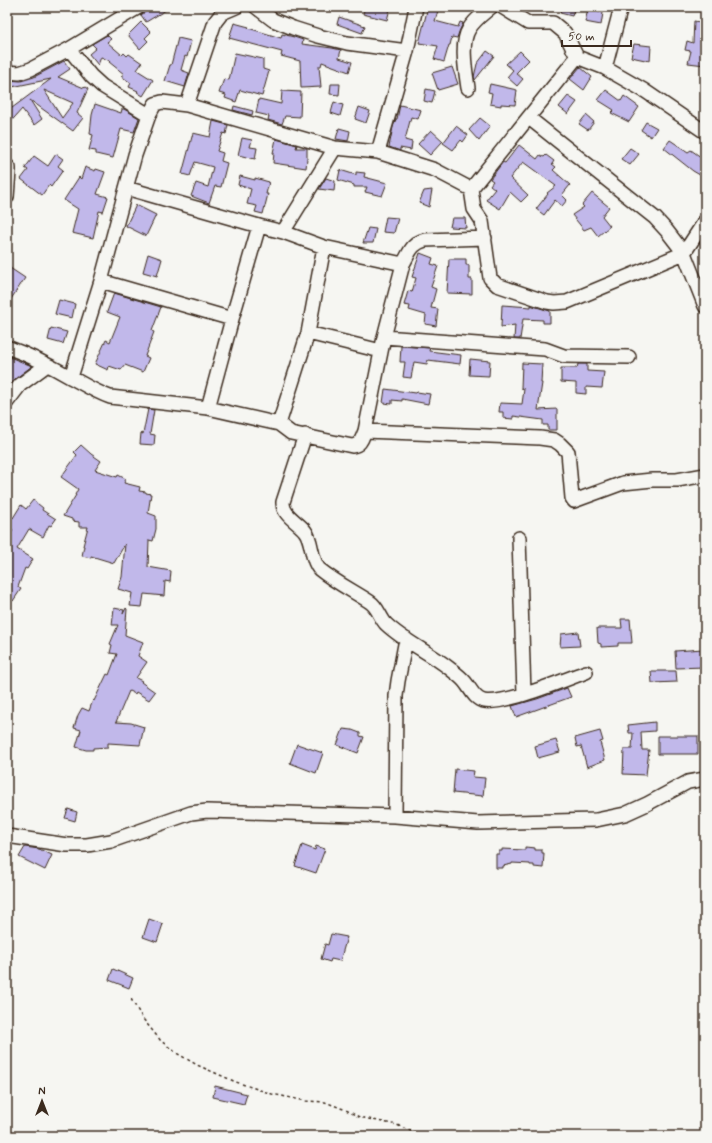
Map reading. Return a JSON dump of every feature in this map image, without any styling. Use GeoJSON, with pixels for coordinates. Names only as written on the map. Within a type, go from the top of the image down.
{"type":"FeatureCollection","features":[{"type":"Feature","properties":{"kind":"street"},"geometry":{"type":"LineString","coordinates":[[7,72],[19,73],[31,69],[69,49],[139,7]]}},
{"type":"Feature","properties":{"kind":"street"},"geometry":{"type":"LineString","coordinates":[[187,105],[215,22],[222,12],[236,7]]}},
{"type":"Feature","properties":{"kind":"street"},"geometry":{"type":"LineString","coordinates":[[256,7],[273,20],[318,36],[347,43],[407,51]]}},
{"type":"Feature","properties":{"kind":"street"},"geometry":{"type":"LineString","coordinates":[[378,152],[407,51],[416,7]]}},
{"type":"Feature","properties":{"kind":"street"},"geometry":{"type":"LineString","coordinates":[[468,88],[464,64],[464,46],[468,31],[474,22],[491,7]]}},
{"type":"Feature","properties":{"kind":"street"},"geometry":{"type":"LineString","coordinates":[[502,7],[528,22],[553,23],[565,33],[577,57],[605,68],[645,91],[705,132]]}},
{"type":"Feature","properties":{"kind":"street"},"geometry":{"type":"LineString","coordinates":[[605,68],[621,7]]}},
{"type":"Feature","properties":{"kind":"street"},"geometry":{"type":"LineString","coordinates":[[69,49],[91,76],[102,86],[149,115]]}},
{"type":"Feature","properties":{"kind":"street"},"geometry":{"type":"LineString","coordinates":[[577,57],[471,189],[474,209],[482,221],[489,274],[493,282],[504,288],[554,303],[567,302],[684,253],[705,221]]}},
{"type":"Feature","properties":{"kind":"street"},"geometry":{"type":"LineString","coordinates":[[71,377],[101,280],[135,155],[149,115],[155,104],[158,102],[187,105],[335,148],[378,152],[435,170],[471,189]]}},
{"type":"Feature","properties":{"kind":"street"},"geometry":{"type":"LineString","coordinates":[[529,118],[655,218],[684,253],[705,306]]}},
{"type":"Feature","properties":{"kind":"street"},"geometry":{"type":"LineString","coordinates":[[283,232],[335,148]]}},
{"type":"Feature","properties":{"kind":"street"},"geometry":{"type":"LineString","coordinates":[[7,166],[9,168],[7,197]]}},
{"type":"Feature","properties":{"kind":"street"},"geometry":{"type":"LineString","coordinates":[[126,188],[283,232],[324,247],[403,264]]}},
{"type":"Feature","properties":{"kind":"street"},"geometry":{"type":"LineString","coordinates":[[208,408],[259,226]]}},
{"type":"Feature","properties":{"kind":"street"},"geometry":{"type":"LineString","coordinates":[[7,347],[22,352],[71,377],[98,393],[110,397],[208,408],[279,424],[292,433],[352,446],[357,445],[365,431],[384,337],[403,264],[413,246],[418,242],[425,240],[485,238]]}},
{"type":"Feature","properties":{"kind":"street"},"geometry":{"type":"LineString","coordinates":[[279,424],[308,333],[324,247]]}},
{"type":"Feature","properties":{"kind":"street"},"geometry":{"type":"LineString","coordinates":[[101,280],[232,319]]}},
{"type":"Feature","properties":{"kind":"street"},"geometry":{"type":"LineString","coordinates":[[308,333],[381,351]]}},
{"type":"Feature","properties":{"kind":"street"},"geometry":{"type":"LineString","coordinates":[[384,337],[545,349],[564,356],[629,356]]}},
{"type":"Feature","properties":{"kind":"street"},"geometry":{"type":"LineString","coordinates":[[7,402],[20,385],[47,365]]}},
{"type":"Feature","properties":{"kind":"street"},"geometry":{"type":"LineString","coordinates":[[365,431],[540,438],[554,440],[568,452],[572,498],[574,501],[623,483],[652,480],[677,480],[705,475]]}},
{"type":"Feature","properties":{"kind":"street"},"geometry":{"type":"LineString","coordinates":[[305,435],[283,502],[283,510],[306,532],[314,561],[319,569],[372,603],[387,624],[454,672],[465,682],[479,699],[491,701],[502,700],[524,694],[586,672]]}},
{"type":"Feature","properties":{"kind":"street"},"geometry":{"type":"LineString","coordinates":[[519,538],[524,694]]}},
{"type":"Feature","properties":{"kind":"street"},"geometry":{"type":"LineString","coordinates":[[395,816],[396,696],[406,639]]}},
{"type":"Feature","properties":{"kind":"street"},"geometry":{"type":"LineString","coordinates":[[7,836],[67,845],[87,845],[111,841],[191,813],[207,811],[395,816],[478,823],[596,820],[625,814],[688,782],[705,779]]}},
{"type":"Feature","properties":{"kind":"path"},"geometry":{"type":"LineString","coordinates":[[131,999],[143,1019],[161,1041],[178,1054],[197,1065],[236,1082],[272,1094],[306,1101],[325,1102],[359,1116],[397,1125],[422,1136]]}},
{"type":"Feature","properties":{"kind":"building"},"geometry":{"type":"Polygon","coordinates":[[[147,7],[171,7],[146,22],[141,15],[146,11],[147,7]]]}},
{"type":"Feature","properties":{"kind":"building"},"geometry":{"type":"Polygon","coordinates":[[[365,7],[382,7],[390,9],[387,20],[363,14],[365,7]]]}},
{"type":"Feature","properties":{"kind":"building"},"geometry":{"type":"Polygon","coordinates":[[[428,7],[439,7],[435,21],[458,27],[460,22],[463,23],[457,38],[452,37],[444,62],[434,59],[438,46],[419,43],[428,7]]]}},
{"type":"Feature","properties":{"kind":"building"},"geometry":{"type":"Polygon","coordinates":[[[562,7],[575,7],[572,16],[560,13],[562,7]]]}},
{"type":"Feature","properties":{"kind":"building"},"geometry":{"type":"Polygon","coordinates":[[[588,9],[603,13],[601,25],[585,22],[588,9]]]}},
{"type":"Feature","properties":{"kind":"building"},"geometry":{"type":"Polygon","coordinates":[[[339,17],[365,26],[362,33],[337,24],[339,17]]]}},
{"type":"Feature","properties":{"kind":"building"},"geometry":{"type":"Polygon","coordinates":[[[694,21],[705,23],[705,65],[688,63],[691,51],[685,50],[687,41],[693,43],[694,21]]]}},
{"type":"Feature","properties":{"kind":"building"},"geometry":{"type":"Polygon","coordinates":[[[141,22],[151,32],[145,38],[148,41],[140,49],[128,35],[141,22]]]}},
{"type":"Feature","properties":{"kind":"building"},"geometry":{"type":"Polygon","coordinates":[[[234,23],[281,38],[282,34],[294,37],[303,40],[302,44],[341,50],[339,58],[352,62],[349,72],[322,62],[321,66],[319,66],[321,87],[301,88],[300,61],[281,56],[282,52],[229,38],[234,23]]]}},
{"type":"Feature","properties":{"kind":"building"},"geometry":{"type":"Polygon","coordinates":[[[107,35],[111,39],[107,42],[122,55],[124,53],[127,56],[129,54],[142,63],[137,70],[153,80],[143,96],[137,92],[138,91],[129,87],[131,83],[121,76],[124,74],[109,62],[110,61],[101,57],[98,65],[89,54],[96,48],[92,44],[107,35]]]}},
{"type":"Feature","properties":{"kind":"building"},"geometry":{"type":"Polygon","coordinates":[[[178,38],[191,41],[187,57],[185,56],[181,70],[189,73],[185,87],[165,81],[178,38]]]}},
{"type":"Feature","properties":{"kind":"building"},"geometry":{"type":"Polygon","coordinates":[[[634,44],[651,46],[650,61],[631,57],[634,44]]]}},
{"type":"Feature","properties":{"kind":"building"},"geometry":{"type":"Polygon","coordinates":[[[487,51],[494,56],[475,80],[474,77],[477,64],[487,51]]]}},
{"type":"Feature","properties":{"kind":"building"},"geometry":{"type":"Polygon","coordinates":[[[520,51],[529,60],[516,73],[523,79],[517,86],[507,77],[513,70],[506,64],[520,51]]]}},
{"type":"Feature","properties":{"kind":"building"},"geometry":{"type":"Polygon","coordinates":[[[235,53],[263,59],[263,69],[269,71],[262,96],[240,90],[236,102],[225,98],[226,95],[219,93],[224,79],[229,80],[235,53]]]}},
{"type":"Feature","properties":{"kind":"building"},"geometry":{"type":"Polygon","coordinates":[[[64,61],[70,69],[58,77],[88,89],[77,113],[83,118],[73,131],[30,100],[42,119],[34,125],[22,109],[7,126],[7,104],[12,108],[51,79],[7,88],[7,80],[21,81],[34,77],[64,61]],[[44,90],[62,118],[73,103],[44,90]]]}},
{"type":"Feature","properties":{"kind":"building"},"geometry":{"type":"Polygon","coordinates":[[[452,67],[458,84],[438,90],[432,73],[452,67]]]}},
{"type":"Feature","properties":{"kind":"building"},"geometry":{"type":"Polygon","coordinates":[[[580,67],[592,77],[584,90],[570,79],[580,67]]]}},
{"type":"Feature","properties":{"kind":"building"},"geometry":{"type":"Polygon","coordinates":[[[331,84],[340,84],[339,95],[330,94],[331,84]]]}},
{"type":"Feature","properties":{"kind":"building"},"geometry":{"type":"Polygon","coordinates":[[[490,84],[517,90],[515,105],[501,104],[501,106],[490,104],[492,93],[488,92],[490,84]]]}},
{"type":"Feature","properties":{"kind":"building"},"geometry":{"type":"Polygon","coordinates":[[[426,89],[435,91],[432,103],[424,101],[426,89]]]}},
{"type":"Feature","properties":{"kind":"building"},"geometry":{"type":"Polygon","coordinates":[[[606,90],[621,101],[624,96],[639,107],[629,122],[611,113],[614,110],[598,100],[606,90]]]}},
{"type":"Feature","properties":{"kind":"building"},"geometry":{"type":"Polygon","coordinates":[[[282,91],[301,92],[300,117],[285,116],[282,124],[268,120],[269,116],[256,113],[259,99],[281,104],[282,91]]]}},
{"type":"Feature","properties":{"kind":"building"},"geometry":{"type":"Polygon","coordinates":[[[568,96],[577,102],[568,114],[559,107],[568,96]]]}},
{"type":"Feature","properties":{"kind":"building"},"geometry":{"type":"Polygon","coordinates":[[[334,102],[343,105],[340,116],[331,113],[334,102]]]}},
{"type":"Feature","properties":{"kind":"building"},"geometry":{"type":"Polygon","coordinates":[[[95,104],[121,113],[122,109],[124,109],[139,118],[134,132],[121,129],[113,158],[96,154],[96,151],[89,150],[93,135],[90,134],[95,104]]]}},
{"type":"Feature","properties":{"kind":"building"},"geometry":{"type":"Polygon","coordinates":[[[400,105],[421,110],[418,119],[411,117],[405,140],[412,142],[411,150],[400,148],[400,151],[389,147],[400,105]]]}},
{"type":"Feature","properties":{"kind":"building"},"geometry":{"type":"Polygon","coordinates":[[[234,106],[253,111],[252,115],[233,110],[234,106]]]}},
{"type":"Feature","properties":{"kind":"building"},"geometry":{"type":"Polygon","coordinates":[[[359,107],[370,111],[366,123],[355,119],[359,107]]]}},
{"type":"Feature","properties":{"kind":"building"},"geometry":{"type":"Polygon","coordinates":[[[586,115],[594,122],[588,130],[579,124],[586,115]]]}},
{"type":"Feature","properties":{"kind":"building"},"geometry":{"type":"Polygon","coordinates":[[[480,118],[490,126],[479,141],[469,130],[480,118]]]}},
{"type":"Feature","properties":{"kind":"building"},"geometry":{"type":"Polygon","coordinates":[[[213,121],[228,125],[226,134],[223,133],[217,151],[223,153],[221,161],[227,163],[221,187],[215,186],[209,203],[191,196],[196,183],[208,187],[213,167],[195,162],[190,176],[182,174],[193,133],[210,137],[213,121]]]}},
{"type":"Feature","properties":{"kind":"building"},"geometry":{"type":"Polygon","coordinates":[[[646,122],[657,128],[651,137],[641,130],[646,122]]]}},
{"type":"Feature","properties":{"kind":"building"},"geometry":{"type":"Polygon","coordinates":[[[456,126],[468,135],[463,142],[461,140],[453,150],[443,143],[456,126]]]}},
{"type":"Feature","properties":{"kind":"building"},"geometry":{"type":"Polygon","coordinates":[[[339,128],[350,131],[348,141],[336,139],[339,128]]]}},
{"type":"Feature","properties":{"kind":"building"},"geometry":{"type":"Polygon","coordinates":[[[431,130],[443,141],[430,155],[418,144],[431,130]]]}},
{"type":"Feature","properties":{"kind":"building"},"geometry":{"type":"Polygon","coordinates":[[[242,138],[252,140],[250,147],[257,148],[255,159],[238,155],[242,138]]]}},
{"type":"Feature","properties":{"kind":"building"},"geometry":{"type":"Polygon","coordinates":[[[276,139],[297,145],[296,148],[307,148],[306,168],[273,163],[273,153],[276,139]]]}},
{"type":"Feature","properties":{"kind":"building"},"geometry":{"type":"Polygon","coordinates":[[[670,140],[688,152],[691,150],[705,160],[705,178],[693,171],[664,148],[670,140]]]}},
{"type":"Feature","properties":{"kind":"building"},"geometry":{"type":"Polygon","coordinates":[[[519,145],[537,159],[540,155],[544,157],[546,155],[554,161],[552,164],[556,167],[553,170],[570,185],[562,195],[567,200],[562,206],[555,200],[544,215],[536,209],[548,194],[547,193],[556,186],[523,162],[510,178],[528,195],[521,202],[510,192],[500,209],[486,200],[495,189],[490,185],[493,181],[490,179],[519,145]]]}},
{"type":"Feature","properties":{"kind":"building"},"geometry":{"type":"Polygon","coordinates":[[[630,148],[639,154],[630,165],[621,159],[630,148]]]}},
{"type":"Feature","properties":{"kind":"building"},"geometry":{"type":"Polygon","coordinates":[[[56,154],[63,159],[58,166],[63,170],[51,187],[49,185],[42,195],[21,179],[28,170],[25,168],[34,156],[48,166],[56,154]]]}},
{"type":"Feature","properties":{"kind":"building"},"geometry":{"type":"Polygon","coordinates":[[[85,167],[95,171],[96,169],[105,172],[97,194],[108,197],[103,212],[99,211],[93,238],[72,233],[78,209],[64,200],[79,177],[81,179],[85,167]]]}},
{"type":"Feature","properties":{"kind":"building"},"geometry":{"type":"Polygon","coordinates":[[[340,170],[356,175],[356,172],[365,173],[364,177],[387,183],[382,196],[365,192],[367,187],[354,187],[354,185],[338,180],[340,170]]]}},
{"type":"Feature","properties":{"kind":"building"},"geometry":{"type":"Polygon","coordinates":[[[240,176],[269,182],[266,194],[268,194],[263,214],[255,212],[257,206],[247,204],[251,189],[238,185],[240,176]]]}},
{"type":"Feature","properties":{"kind":"building"},"geometry":{"type":"Polygon","coordinates":[[[326,178],[335,181],[334,191],[319,189],[326,178]]]}},
{"type":"Feature","properties":{"kind":"building"},"geometry":{"type":"Polygon","coordinates":[[[432,190],[429,207],[419,203],[424,191],[432,190]]]}},
{"type":"Feature","properties":{"kind":"building"},"geometry":{"type":"Polygon","coordinates":[[[592,193],[609,207],[602,216],[610,226],[598,236],[591,227],[584,230],[572,215],[584,207],[582,205],[592,193]]]}},
{"type":"Feature","properties":{"kind":"building"},"geometry":{"type":"Polygon","coordinates":[[[136,205],[156,215],[146,236],[126,226],[136,205]]]}},
{"type":"Feature","properties":{"kind":"building"},"geometry":{"type":"Polygon","coordinates":[[[386,217],[398,218],[394,233],[383,232],[386,217]]]}},
{"type":"Feature","properties":{"kind":"building"},"geometry":{"type":"Polygon","coordinates":[[[452,218],[465,218],[466,228],[450,227],[452,218]]]}},
{"type":"Feature","properties":{"kind":"building"},"geometry":{"type":"Polygon","coordinates":[[[368,228],[376,229],[373,243],[363,243],[368,228]]]}},
{"type":"Feature","properties":{"kind":"building"},"geometry":{"type":"Polygon","coordinates":[[[420,253],[433,258],[431,264],[438,266],[431,287],[436,289],[431,308],[438,309],[436,326],[425,324],[426,315],[409,310],[410,306],[404,305],[408,291],[412,292],[416,278],[412,277],[420,253]]]}},
{"type":"Feature","properties":{"kind":"building"},"geometry":{"type":"Polygon","coordinates":[[[148,254],[162,259],[157,276],[143,272],[148,254]]]}},
{"type":"Feature","properties":{"kind":"building"},"geometry":{"type":"Polygon","coordinates":[[[449,259],[466,259],[466,265],[469,265],[469,279],[472,279],[472,294],[447,293],[449,259]]]}},
{"type":"Feature","properties":{"kind":"building"},"geometry":{"type":"Polygon","coordinates":[[[7,266],[25,278],[7,305],[7,266]]]}},
{"type":"Feature","properties":{"kind":"building"},"geometry":{"type":"Polygon","coordinates":[[[114,293],[161,307],[145,356],[149,358],[143,372],[125,365],[121,370],[109,366],[108,370],[95,364],[106,340],[110,342],[120,317],[107,312],[114,293]]]}},
{"type":"Feature","properties":{"kind":"building"},"geometry":{"type":"Polygon","coordinates":[[[59,300],[75,304],[72,318],[55,314],[59,300]]]}},
{"type":"Feature","properties":{"kind":"building"},"geometry":{"type":"Polygon","coordinates":[[[502,305],[531,307],[531,305],[550,311],[550,323],[543,323],[543,320],[523,319],[520,339],[514,339],[515,325],[501,327],[502,305]]]}},
{"type":"Feature","properties":{"kind":"building"},"geometry":{"type":"Polygon","coordinates":[[[51,328],[67,332],[63,344],[48,340],[51,328]]]}},
{"type":"Feature","properties":{"kind":"building"},"geometry":{"type":"Polygon","coordinates":[[[401,346],[430,348],[429,351],[461,355],[460,364],[428,360],[427,364],[414,362],[411,378],[403,377],[405,362],[400,362],[401,346]]]}},
{"type":"Feature","properties":{"kind":"building"},"geometry":{"type":"Polygon","coordinates":[[[7,356],[32,366],[11,384],[7,380],[7,356]]]}},
{"type":"Feature","properties":{"kind":"building"},"geometry":{"type":"Polygon","coordinates":[[[470,359],[490,361],[489,376],[469,375],[470,359]]]}},
{"type":"Feature","properties":{"kind":"building"},"geometry":{"type":"Polygon","coordinates":[[[522,363],[542,364],[542,383],[538,410],[557,409],[557,430],[548,430],[548,425],[543,425],[543,420],[513,416],[513,419],[503,418],[503,412],[499,412],[500,403],[522,404],[524,389],[521,388],[522,363]]]}},
{"type":"Feature","properties":{"kind":"building"},"geometry":{"type":"Polygon","coordinates":[[[578,364],[587,364],[587,371],[604,372],[602,388],[586,387],[586,394],[576,393],[576,383],[561,382],[561,368],[577,368],[578,364]]]}},
{"type":"Feature","properties":{"kind":"building"},"geometry":{"type":"Polygon","coordinates":[[[385,389],[430,394],[428,404],[402,399],[402,401],[392,400],[392,404],[383,403],[385,389]]]}},
{"type":"Feature","properties":{"kind":"building"},"geometry":{"type":"Polygon","coordinates":[[[148,409],[154,410],[150,434],[155,435],[154,445],[140,444],[141,433],[143,434],[148,409]]]}},
{"type":"Feature","properties":{"kind":"building"},"geometry":{"type":"Polygon","coordinates":[[[81,445],[101,461],[95,470],[117,477],[118,475],[126,479],[124,483],[140,487],[139,491],[151,494],[148,513],[156,516],[156,529],[153,541],[149,540],[148,567],[171,571],[170,582],[165,581],[164,596],[144,594],[142,607],[130,606],[132,593],[118,589],[122,577],[125,544],[114,563],[91,556],[91,558],[82,556],[88,527],[79,527],[79,522],[72,521],[72,519],[63,516],[78,489],[61,477],[77,455],[74,452],[81,445]]]}},
{"type":"Feature","properties":{"kind":"building"},"geometry":{"type":"Polygon","coordinates":[[[33,500],[43,508],[42,510],[56,519],[51,526],[49,525],[43,537],[29,529],[17,549],[33,559],[27,569],[25,568],[18,587],[21,589],[13,601],[7,598],[7,540],[13,530],[7,527],[7,514],[13,518],[21,505],[26,509],[33,500]]]}},
{"type":"Feature","properties":{"kind":"building"},"geometry":{"type":"Polygon","coordinates":[[[114,608],[124,610],[123,614],[126,608],[127,609],[125,635],[143,642],[138,656],[147,662],[136,678],[155,692],[149,700],[136,692],[135,694],[129,691],[116,722],[131,723],[144,727],[140,745],[108,743],[108,747],[86,750],[76,747],[81,730],[74,728],[82,708],[89,711],[93,700],[94,701],[107,674],[109,675],[117,654],[110,653],[112,645],[110,644],[118,625],[112,625],[114,608]]]}},
{"type":"Feature","properties":{"kind":"building"},"geometry":{"type":"Polygon","coordinates":[[[621,619],[630,619],[632,643],[618,643],[618,646],[601,647],[601,644],[598,643],[597,628],[622,628],[621,619]]]}},
{"type":"Feature","properties":{"kind":"building"},"geometry":{"type":"Polygon","coordinates":[[[578,632],[580,646],[560,647],[561,634],[578,632]]]}},
{"type":"Feature","properties":{"kind":"building"},"geometry":{"type":"Polygon","coordinates":[[[703,649],[704,667],[676,668],[675,651],[703,649]]]}},
{"type":"Feature","properties":{"kind":"building"},"geometry":{"type":"Polygon","coordinates":[[[651,671],[676,671],[677,682],[652,683],[651,671]]]}},
{"type":"Feature","properties":{"kind":"building"},"geometry":{"type":"Polygon","coordinates":[[[567,688],[571,697],[516,717],[512,706],[567,688]]]}},
{"type":"Feature","properties":{"kind":"building"},"geometry":{"type":"Polygon","coordinates":[[[655,722],[655,731],[641,732],[642,750],[649,750],[646,775],[623,774],[624,749],[632,749],[633,733],[629,733],[628,725],[655,722]]]}},
{"type":"Feature","properties":{"kind":"building"},"geometry":{"type":"Polygon","coordinates":[[[343,729],[360,733],[360,736],[364,737],[358,753],[337,745],[343,729]]]}},
{"type":"Feature","properties":{"kind":"building"},"geometry":{"type":"Polygon","coordinates":[[[600,731],[603,741],[600,742],[605,760],[587,767],[581,746],[577,747],[575,738],[600,731]]]}},
{"type":"Feature","properties":{"kind":"building"},"geometry":{"type":"Polygon","coordinates":[[[658,736],[698,736],[698,754],[658,754],[658,736]]]}},
{"type":"Feature","properties":{"kind":"building"},"geometry":{"type":"Polygon","coordinates":[[[556,740],[560,752],[538,758],[535,746],[556,740]]]}},
{"type":"Feature","properties":{"kind":"building"},"geometry":{"type":"Polygon","coordinates":[[[297,744],[323,753],[316,773],[290,763],[297,744]]]}},
{"type":"Feature","properties":{"kind":"building"},"geometry":{"type":"Polygon","coordinates":[[[455,769],[474,771],[473,777],[485,778],[483,796],[453,793],[455,769]]]}},
{"type":"Feature","properties":{"kind":"building"},"geometry":{"type":"Polygon","coordinates":[[[68,809],[77,812],[75,821],[65,818],[68,809]]]}},
{"type":"Feature","properties":{"kind":"building"},"geometry":{"type":"Polygon","coordinates":[[[302,845],[315,850],[316,846],[325,849],[316,873],[295,866],[302,845]]]}},
{"type":"Feature","properties":{"kind":"building"},"geometry":{"type":"Polygon","coordinates":[[[25,847],[39,849],[52,855],[45,870],[19,857],[25,847]]]}},
{"type":"Feature","properties":{"kind":"building"},"geometry":{"type":"Polygon","coordinates":[[[525,847],[535,848],[535,850],[542,850],[542,853],[544,853],[543,868],[534,867],[534,865],[530,864],[512,863],[503,866],[503,868],[496,868],[496,854],[499,854],[499,851],[502,851],[502,849],[525,850],[525,847]]]}},
{"type":"Feature","properties":{"kind":"building"},"geometry":{"type":"Polygon","coordinates":[[[149,919],[163,924],[157,942],[143,937],[149,919]]]}},
{"type":"Feature","properties":{"kind":"building"},"geometry":{"type":"Polygon","coordinates":[[[331,934],[347,937],[340,961],[331,959],[330,962],[321,959],[325,944],[328,945],[331,934]]]}},
{"type":"Feature","properties":{"kind":"building"},"geometry":{"type":"Polygon","coordinates":[[[113,969],[133,978],[129,988],[109,980],[113,969]]]}},
{"type":"Feature","properties":{"kind":"building"},"geometry":{"type":"Polygon","coordinates":[[[215,1086],[247,1094],[244,1104],[213,1097],[215,1086]]]}}]}
